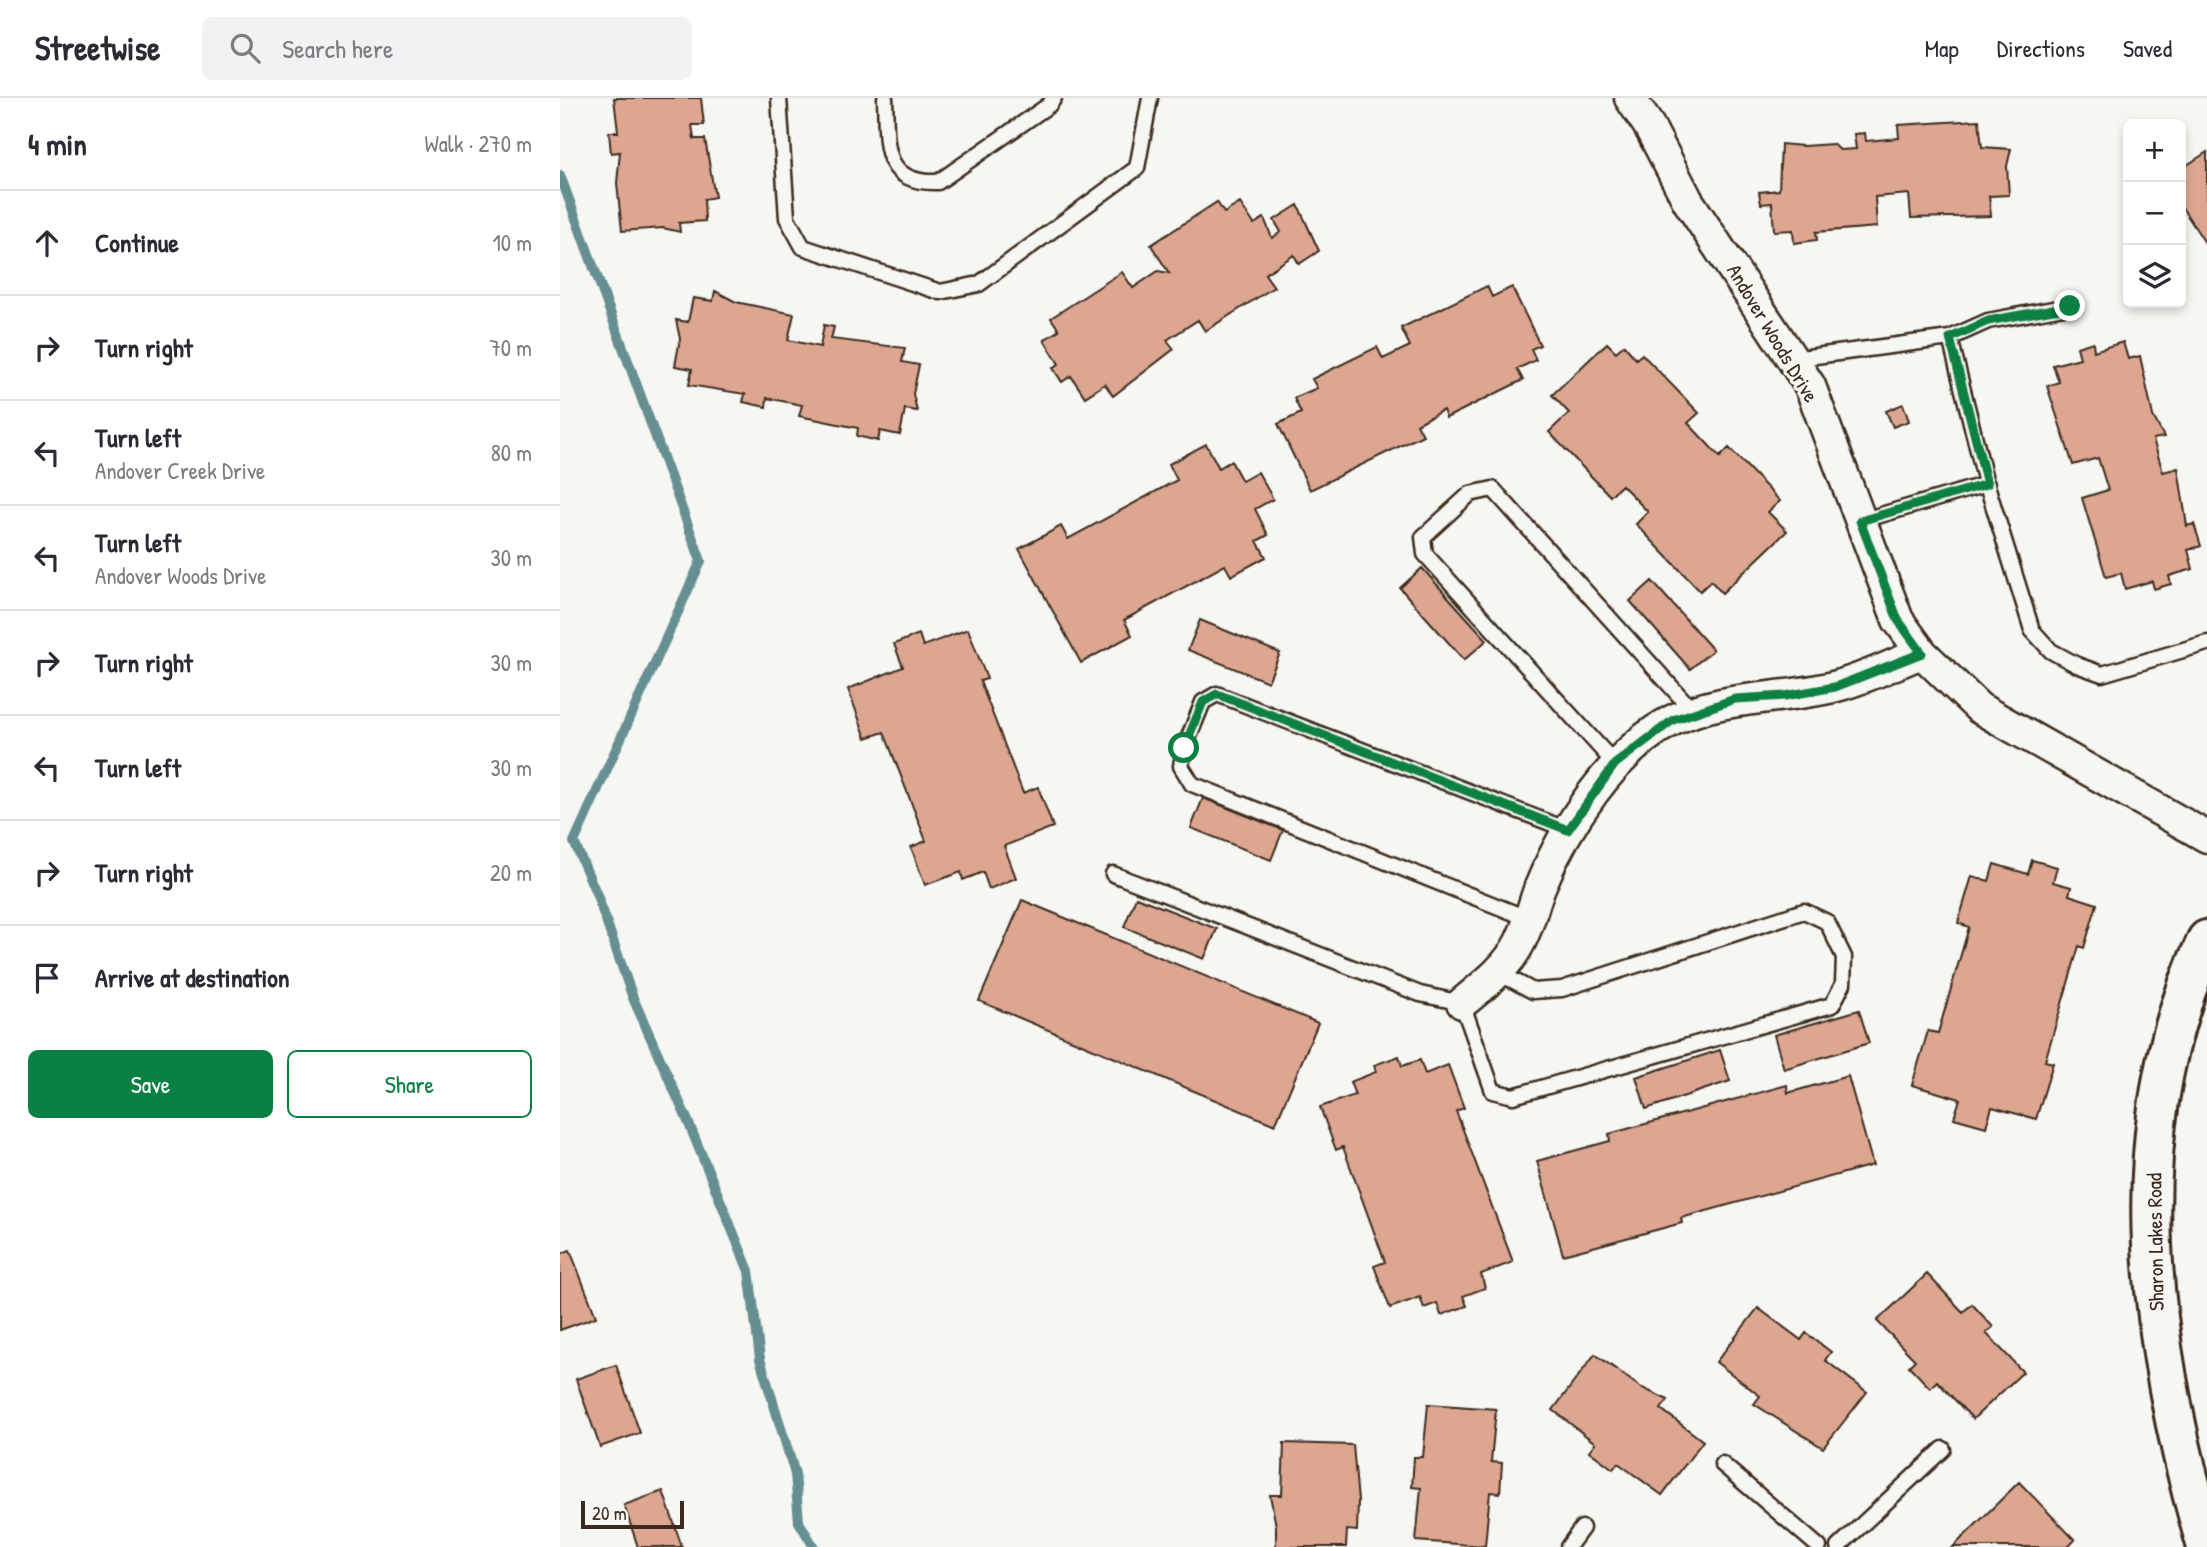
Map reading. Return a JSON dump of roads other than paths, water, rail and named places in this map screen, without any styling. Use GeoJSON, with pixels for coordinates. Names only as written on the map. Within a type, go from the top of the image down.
{"type":"FeatureCollection","features":[{"type":"Feature","properties":{"kind":"street","name":"Andover Woods Drive"},"geometry":{"type":"LineString","coordinates":[[1630,98],[1649,126],[1688,201],[1793,359],[1818,406],[1898,620],[1922,653],[1979,708],[2207,837]]}},
{"type":"Feature","properties":{"kind":"street"},"geometry":{"type":"LineString","coordinates":[[1462,1003],[1499,973],[1520,943],[1540,886],[1568,830],[1615,764],[1673,720],[1735,699],[1785,696],[1835,687],[1922,653]]}},
{"type":"Feature","properties":{"kind":"street","name":"Sharon Lakes Road"},"geometry":{"type":"LineString","coordinates":[[2207,940],[2175,1023],[2168,1055],[2154,1145],[2152,1205],[2156,1315],[2169,1396],[2200,1501],[2207,1547]]}},
{"type":"Feature","properties":{"kind":"lane"},"geometry":{"type":"LineString","coordinates":[[779,98],[787,218],[803,247],[940,292],[979,284],[1137,169],[1150,98]]}},
{"type":"Feature","properties":{"kind":"lane"},"geometry":{"type":"LineString","coordinates":[[885,98],[888,153],[900,174],[918,183],[938,183],[1049,105],[1054,98]]}},
{"type":"Feature","properties":{"kind":"lane"},"geometry":{"type":"LineString","coordinates":[[1793,359],[1950,338],[1988,321],[2070,306]]}},
{"type":"Feature","properties":{"kind":"lane"},"geometry":{"type":"LineString","coordinates":[[1950,338],[1987,484],[2032,630],[2051,650],[2077,665],[2102,674],[2207,643]]}},
{"type":"Feature","properties":{"kind":"lane"},"geometry":{"type":"LineString","coordinates":[[1860,521],[1987,484]]}},
{"type":"Feature","properties":{"kind":"lane"},"geometry":{"type":"LineString","coordinates":[[1615,764],[1424,554],[1423,537],[1470,494],[1493,489],[1694,713]]}},
{"type":"Feature","properties":{"kind":"lane"},"geometry":{"type":"LineString","coordinates":[[1529,919],[1192,784],[1181,766],[1184,748],[1203,702],[1217,694],[1568,830]]}},
{"type":"Feature","properties":{"kind":"lane"},"geometry":{"type":"LineString","coordinates":[[1113,874],[1420,995],[1462,1003],[1493,1091],[1513,1096],[1832,1005],[1843,984],[1844,957],[1827,922],[1804,911],[1562,989],[1533,991],[1499,973]]}},
{"type":"Feature","properties":{"kind":"lane"},"geometry":{"type":"LineString","coordinates":[[1838,1547],[1943,1449]]}},
{"type":"Feature","properties":{"kind":"lane"},"geometry":{"type":"LineString","coordinates":[[1722,1464],[1819,1547]]}},
{"type":"Feature","properties":{"kind":"lane"},"geometry":{"type":"LineString","coordinates":[[1568,1547],[1582,1528]]}},
{"type":"Feature","properties":{"kind":"waterway"},"geometry":{"type":"LineString","coordinates":[[560,175],[701,561],[574,842],[597,895],[633,998],[687,1119],[749,1271],[760,1359],[795,1474],[799,1522],[814,1547]]}}]}
